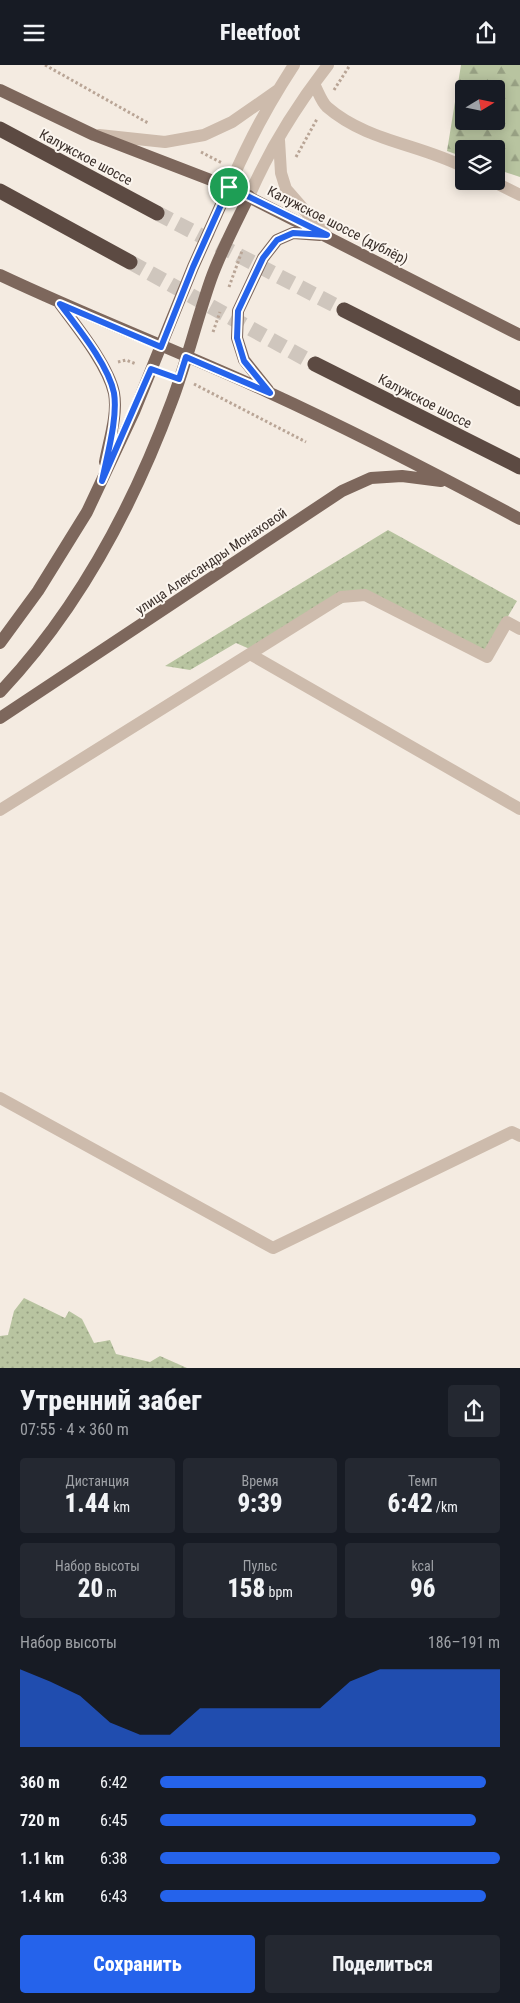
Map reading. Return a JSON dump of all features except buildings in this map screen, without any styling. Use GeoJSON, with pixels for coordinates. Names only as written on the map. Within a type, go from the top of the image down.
{"type":"FeatureCollection","features":[{"type":"Feature","properties":{"kind":"highway","name":"Калужское шоссе"},"geometry":{"type":"LineString","coordinates":[[0,129],[157,213]]}},
{"type":"Feature","properties":{"kind":"highway"},"geometry":{"type":"LineString","coordinates":[[0,191],[130,262]]}},
{"type":"Feature","properties":{"kind":"highway"},"geometry":{"type":"LineString","coordinates":[[344,310],[520,399]]}},
{"type":"Feature","properties":{"kind":"highway","name":"Калужское шоссе"},"geometry":{"type":"LineString","coordinates":[[316,364],[520,467]]}},
{"type":"Feature","properties":{"kind":"main road","name":"Калужское шоссе (дублёр)"},"geometry":{"type":"LineString","coordinates":[[0,90],[94,135],[249,196],[520,335]]}},
{"type":"Feature","properties":{"kind":"main road"},"geometry":{"type":"LineString","coordinates":[[0,643],[43,583],[88,512],[229,187]]}},
{"type":"Feature","properties":{"kind":"main road"},"geometry":{"type":"LineString","coordinates":[[0,692],[23,667],[66,610],[99,556],[135,487],[172,401],[212,277],[249,196]]}},
{"type":"Feature","properties":{"kind":"main road"},"geometry":{"type":"LineString","coordinates":[[270,393],[244,361],[237,338],[238,311],[263,258],[277,240],[293,233],[327,235]]}},
{"type":"Feature","properties":{"kind":"main road"},"geometry":{"type":"LineString","coordinates":[[0,275],[60,304],[270,393],[453,483],[520,519]]}},
{"type":"Feature","properties":{"kind":"main road"},"geometry":{"type":"LineString","coordinates":[[60,304],[103,366],[114,392],[114,412],[102,481]]}},
{"type":"Feature","properties":{"kind":"main road","name":"улица Александры Монаховой"},"geometry":{"type":"LineString","coordinates":[[0,718],[342,491],[371,478],[402,476],[453,483]]}},
{"type":"Feature","properties":{"kind":"street"},"geometry":{"type":"LineString","coordinates":[[229,187],[245,151],[278,90],[294,65]]}},
{"type":"Feature","properties":{"kind":"street"},"geometry":{"type":"LineString","coordinates":[[249,196],[265,160],[328,65]]}},
{"type":"Feature","properties":{"kind":"street"},"geometry":{"type":"LineString","coordinates":[[314,84],[326,106],[367,133],[455,162]]}},
{"type":"Feature","properties":{"kind":"street"},"geometry":{"type":"LineString","coordinates":[[94,135],[165,142],[204,135],[232,122],[278,90]]}},
{"type":"Feature","properties":{"kind":"street"},"geometry":{"type":"LineString","coordinates":[[279,138],[281,173],[286,189],[327,235]]}},
{"type":"Feature","properties":{"kind":"street"},"geometry":{"type":"LineString","coordinates":[[505,188],[520,195]]}},
{"type":"Feature","properties":{"kind":"street"},"geometry":{"type":"LineString","coordinates":[[0,810],[341,597],[365,595],[488,657],[507,622],[520,629]]}},
{"type":"Feature","properties":{"kind":"street"},"geometry":{"type":"LineString","coordinates":[[250,654],[520,809]]}},
{"type":"Feature","properties":{"kind":"street"},"geometry":{"type":"LineString","coordinates":[[0,1098],[273,1248],[512,1132],[520,1136]]}},
{"type":"Feature","properties":{"kind":"path"},"geometry":{"type":"LineString","coordinates":[[45,65],[153,126]]}},
{"type":"Feature","properties":{"kind":"path"},"geometry":{"type":"LineString","coordinates":[[294,161],[337,83],[350,65]]}},
{"type":"Feature","properties":{"kind":"path"},"geometry":{"type":"LineString","coordinates":[[178,140],[228,165]]}},
{"type":"Feature","properties":{"kind":"path"},"geometry":{"type":"LineString","coordinates":[[126,359],[151,369]]}},
{"type":"Feature","properties":{"kind":"path"},"geometry":{"type":"LineString","coordinates":[[179,379],[197,384],[306,442]]}},
{"type":"Feature","properties":{"kind":"green space"},"geometry":{"type":"Polygon","coordinates":[[[461,65],[520,65],[520,177],[505,172],[505,140],[455,140],[455,154],[447,151],[455,102],[455,130],[505,130],[505,80],[459,80],[461,65]]]}},
{"type":"Feature","properties":{"kind":"green space"},"geometry":{"type":"Polygon","coordinates":[[[388,530],[517,601],[487,652],[364,592],[252,650],[236,643],[190,670],[165,666],[388,530]]]}},
{"type":"Feature","properties":{"kind":"green space"},"geometry":{"type":"Polygon","coordinates":[[[24,1298],[65,1318],[69,1311],[82,1319],[94,1343],[110,1340],[116,1354],[150,1362],[160,1356],[187,1368],[0,1368],[0,1336],[8,1335],[14,1311],[24,1298]]]}},
{"type":"Feature","properties":{"kind":"tunnel"},"geometry":{"type":"LineString","coordinates":[[157,213],[344,310]]}},
{"type":"Feature","properties":{"kind":"tunnel"},"geometry":{"type":"LineString","coordinates":[[130,262],[315,364]]}},
{"type":"Feature","properties":{"kind":"route"},"geometry":{"type":"LineString","coordinates":[[229,187],[327,235],[293,233],[277,240],[263,258],[238,311],[237,338],[244,361],[270,393],[186,357],[179,379],[151,369],[134,412],[102,481],[114,412],[114,392],[103,366],[60,304],[161,347],[193,267],[229,187]]}}]}
